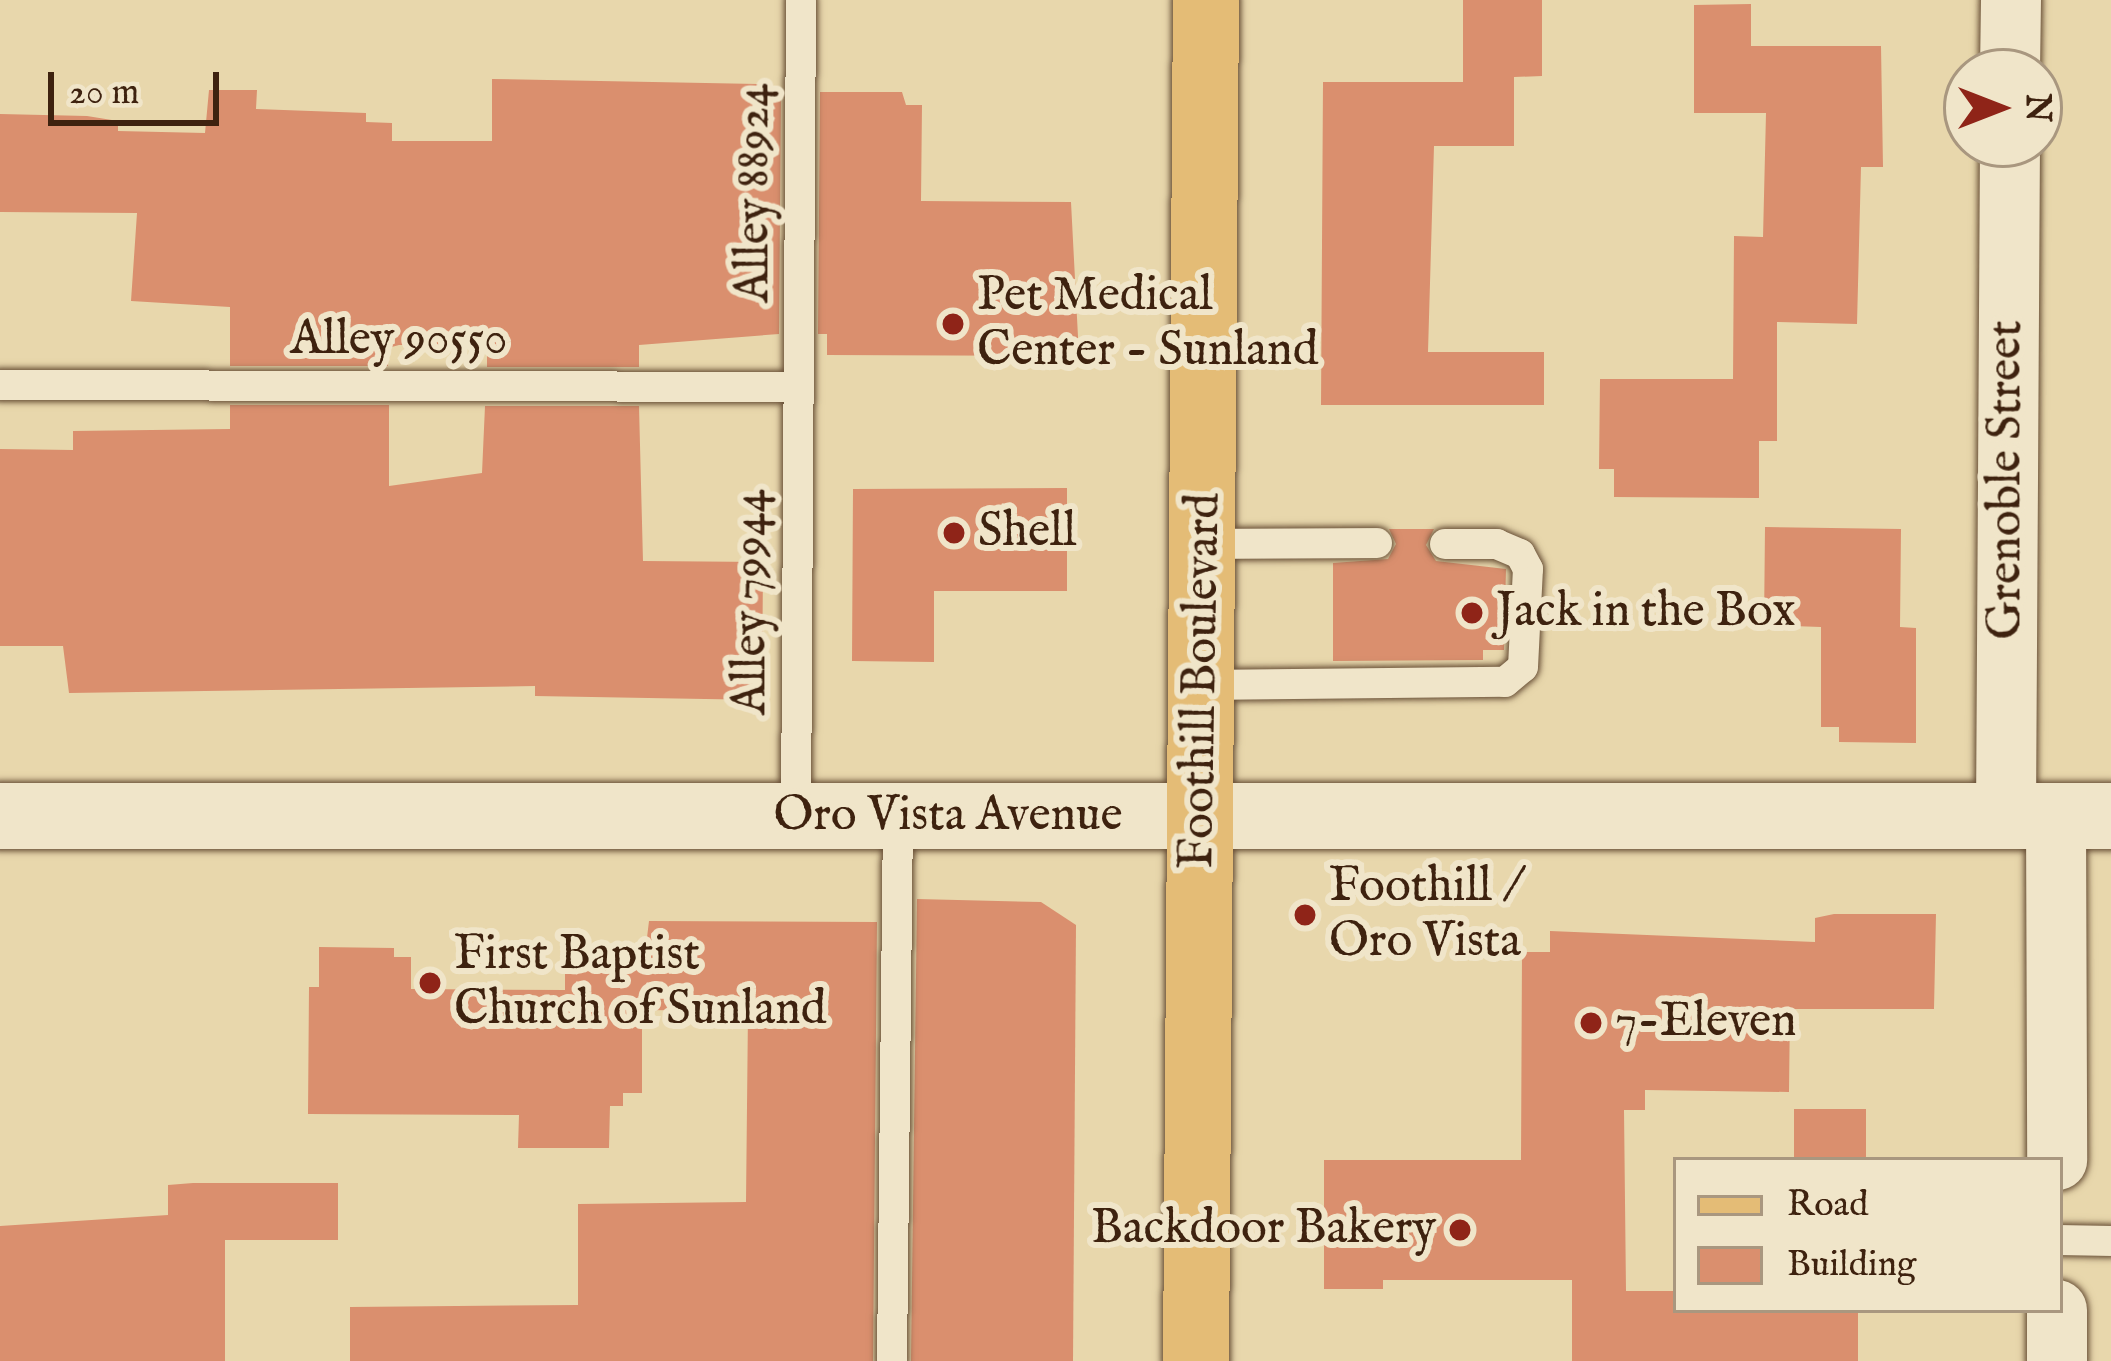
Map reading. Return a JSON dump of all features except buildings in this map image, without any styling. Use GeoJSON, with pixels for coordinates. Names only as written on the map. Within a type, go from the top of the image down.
{"type":"FeatureCollection","features":[{"type":"Feature","properties":{"kind":"main road","name":"Foothill Boulevard"},"geometry":{"type":"LineString","coordinates":[[1196,1361],[1207,0]]}},
{"type":"Feature","properties":{"kind":"street"},"geometry":{"type":"LineString","coordinates":[[2010,48],[2011,0]]}},
{"type":"Feature","properties":{"kind":"street","name":"Grenoble Street"},"geometry":{"type":"LineString","coordinates":[[2012,168],[2058,816],[2057,1157]]}},
{"type":"Feature","properties":{"kind":"street","name":"Oro Vista Avenue"},"geometry":{"type":"LineString","coordinates":[[0,816],[2058,816]]}},
{"type":"Feature","properties":{"kind":"street"},"geometry":{"type":"LineString","coordinates":[[2057,1313],[2057,1361]]}},
{"type":"Feature","properties":{"kind":"lane","name":"Alley 88924"},"geometry":{"type":"LineString","coordinates":[[799,387],[801,0]]}},
{"type":"Feature","properties":{"kind":"lane","name":"Alley 90550"},"geometry":{"type":"LineString","coordinates":[[0,385],[799,387]]}},
{"type":"Feature","properties":{"kind":"lane","name":"Alley 79944"},"geometry":{"type":"LineString","coordinates":[[796,817],[799,387]]}},
{"type":"Feature","properties":{"kind":"lane"},"geometry":{"type":"LineString","coordinates":[[1203,544],[1377,543]]}},
{"type":"Feature","properties":{"kind":"lane"},"geometry":{"type":"LineString","coordinates":[[1201,685],[1505,682],[1523,667],[1528,569],[1520,554],[1497,544],[1445,544]]}},
{"type":"Feature","properties":{"kind":"lane"},"geometry":{"type":"LineString","coordinates":[[892,1361],[898,817]]}},
{"type":"Feature","properties":{"kind":"lane"},"geometry":{"type":"LineString","coordinates":[[2063,1240],[2111,1241]]}},
{"type":"Feature","properties":{"kind":"place","name":"Pet Medical Center - Sunland"},"geometry":{"type":"Point","coordinates":[953,324]}},
{"type":"Feature","properties":{"kind":"place","name":"Shell"},"geometry":{"type":"Point","coordinates":[954,533]}},
{"type":"Feature","properties":{"kind":"place","name":"Jack in the Box"},"geometry":{"type":"Point","coordinates":[1472,613]}},
{"type":"Feature","properties":{"kind":"place","name":"Foothill / Oro Vista"},"geometry":{"type":"Point","coordinates":[1305,915]}},
{"type":"Feature","properties":{"kind":"place","name":"First Baptist Church of Sunland"},"geometry":{"type":"Point","coordinates":[430,983]}},
{"type":"Feature","properties":{"kind":"place","name":"7-Eleven"},"geometry":{"type":"Point","coordinates":[1591,1023]}},
{"type":"Feature","properties":{"kind":"place","name":"Backdoor Bakery"},"geometry":{"type":"Point","coordinates":[1460,1230]}}]}
